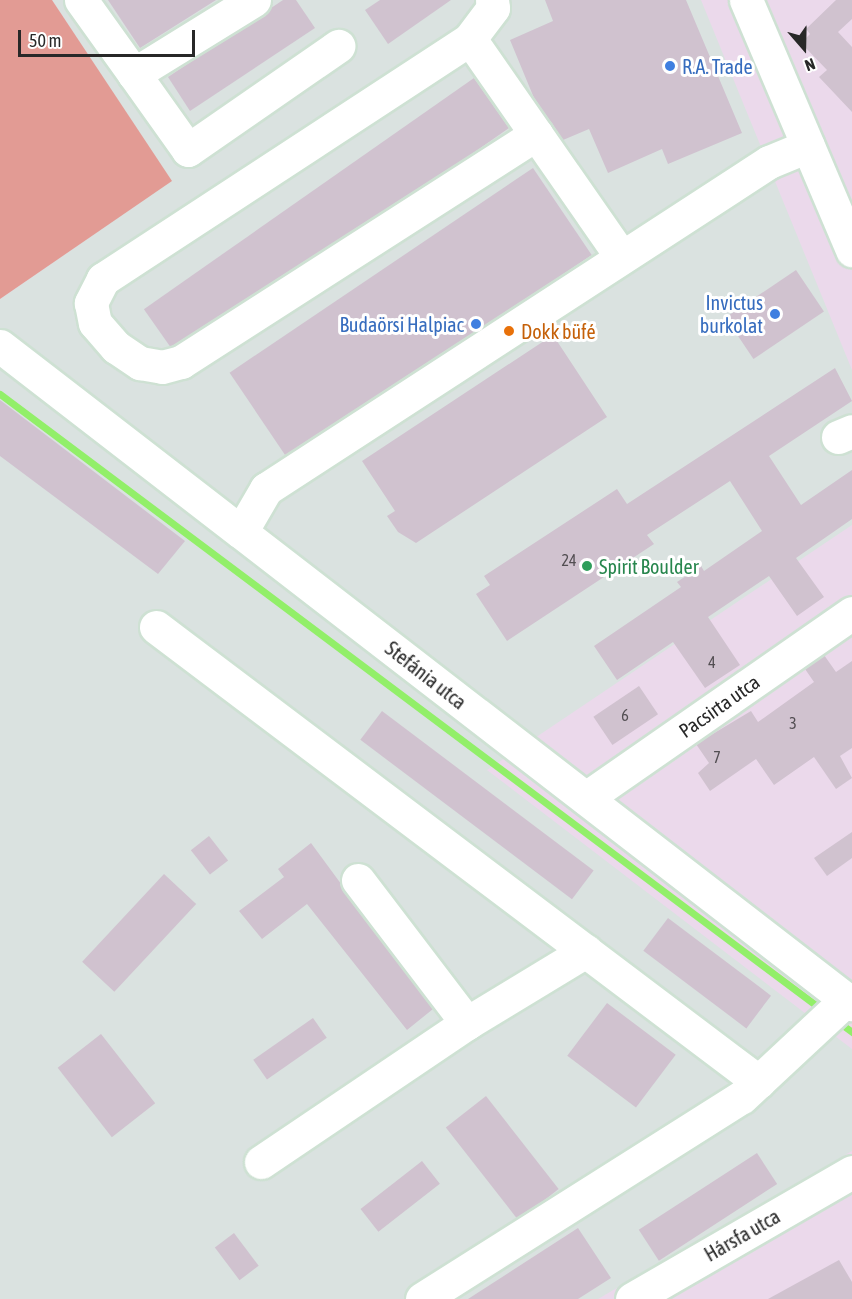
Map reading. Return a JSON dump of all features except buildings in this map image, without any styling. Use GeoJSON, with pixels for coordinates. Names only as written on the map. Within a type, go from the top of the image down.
{"type":"FeatureCollection","features":[{"type":"Feature","properties":{"kind":"street"},"geometry":{"type":"LineString","coordinates":[[81,0],[188,150],[338,46]]}},
{"type":"Feature","properties":{"kind":"street"},"geometry":{"type":"LineString","coordinates":[[134,74],[254,0]]}},
{"type":"Feature","properties":{"kind":"street"},"geometry":{"type":"LineString","coordinates":[[492,0],[493,8],[470,39],[103,279],[92,303],[95,323],[116,347],[140,363],[162,367],[181,362],[536,134]]}},
{"type":"Feature","properties":{"kind":"street"},"geometry":{"type":"LineString","coordinates":[[746,0],[850,240]]}},
{"type":"Feature","properties":{"kind":"street"},"geometry":{"type":"LineString","coordinates":[[470,39],[621,256]]}},
{"type":"Feature","properties":{"kind":"street"},"geometry":{"type":"LineString","coordinates":[[241,532],[266,489],[621,256],[769,162],[808,146]]}},
{"type":"Feature","properties":{"kind":"street","name":"Stefánia utca"},"geometry":{"type":"LineString","coordinates":[[0,346],[849,1002]]}},
{"type":"Feature","properties":{"kind":"street","name":"Pacsirta utca"},"geometry":{"type":"LineString","coordinates":[[586,798],[852,613]]}},
{"type":"Feature","properties":{"kind":"street"},"geometry":{"type":"LineString","coordinates":[[156,627],[759,1082]]}},
{"type":"Feature","properties":{"kind":"street"},"geometry":{"type":"LineString","coordinates":[[358,880],[467,1023]]}},
{"type":"Feature","properties":{"kind":"street"},"geometry":{"type":"LineString","coordinates":[[261,1162],[467,1023],[586,951]]}},
{"type":"Feature","properties":{"kind":"street"},"geometry":{"type":"LineString","coordinates":[[422,1299],[635,1166],[759,1082],[820,1024],[849,1002]]}},
{"type":"Feature","properties":{"kind":"street","name":"Hársfa utca"},"geometry":{"type":"LineString","coordinates":[[632,1299],[852,1172]]}},
{"type":"Feature","properties":{"kind":"shaded area"},"geometry":{"type":"Polygon","coordinates":[[[0,0],[52,0],[172,181],[0,299],[0,0]]]}},
{"type":"Feature","properties":{"kind":"shaded area"},"geometry":{"type":"Polygon","coordinates":[[[52,0],[701,0],[852,370],[852,525],[487,770],[852,1049],[852,1151],[598,1299],[0,1299],[0,299],[171,181],[52,0]]]}},
{"type":"Feature","properties":{"kind":"waterway"},"geometry":{"type":"LineString","coordinates":[[0,394],[821,1009]]}},
{"type":"Feature","properties":{"kind":"waterway"},"geometry":{"type":"LineString","coordinates":[[837,1021],[852,1032]]}},
{"type":"Feature","properties":{"kind":"place","name":"R.A. Trade"},"geometry":{"type":"Point","coordinates":[670,66]}},
{"type":"Feature","properties":{"kind":"place","name":"Invictus burkolat"},"geometry":{"type":"Point","coordinates":[775,314]}},
{"type":"Feature","properties":{"kind":"place","name":"Budaörsi Halpiac"},"geometry":{"type":"Point","coordinates":[476,324]}},
{"type":"Feature","properties":{"kind":"place","name":"Dokk büfé"},"geometry":{"type":"Point","coordinates":[509,331]}},
{"type":"Feature","properties":{"kind":"place","name":"Spirit Boulder"},"geometry":{"type":"Point","coordinates":[587,566]}}]}
